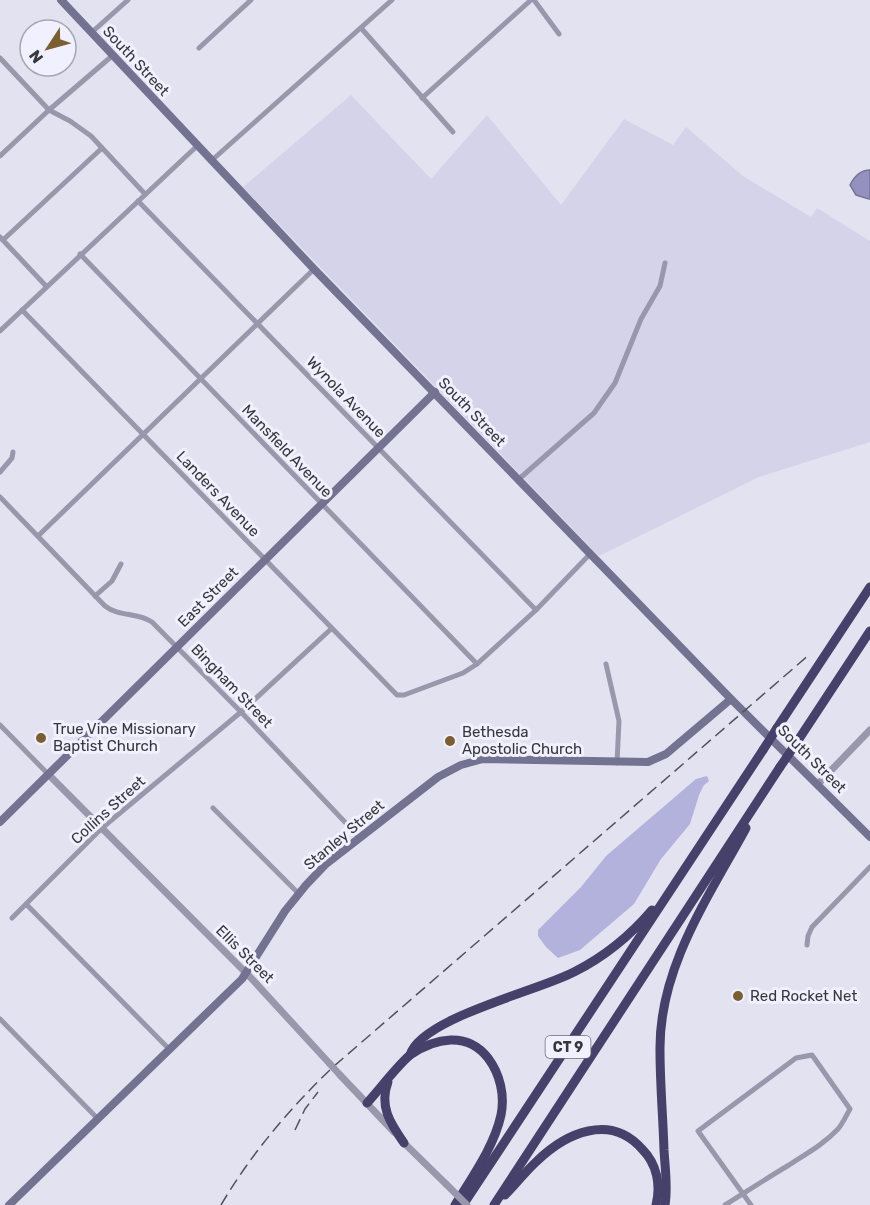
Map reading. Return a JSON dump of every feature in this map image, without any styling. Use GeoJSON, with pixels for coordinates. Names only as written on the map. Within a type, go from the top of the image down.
{"type":"FeatureCollection","features":[{"type":"Feature","properties":{"kind":"highway","name":"CT 9"},"geometry":{"type":"LineString","coordinates":[[465,1205],[870,587]]}},
{"type":"Feature","properties":{"kind":"highway","name":"CT 9"},"geometry":{"type":"LineString","coordinates":[[494,1205],[870,631]]}},
{"type":"Feature","properties":{"kind":"highway"},"geometry":{"type":"LineString","coordinates":[[665,1205],[660,1050],[664,1000],[682,947],[750,822],[758,801]]}},
{"type":"Feature","properties":{"kind":"highway"},"geometry":{"type":"LineString","coordinates":[[367,1103],[410,1055],[417,1043],[445,1023],[553,982],[591,963],[632,931],[672,888]]}},
{"type":"Feature","properties":{"kind":"highway"},"geometry":{"type":"LineString","coordinates":[[410,1055],[438,1040],[465,1041],[476,1046],[487,1057],[500,1081],[502,1103],[496,1130],[455,1205]]}},
{"type":"Feature","properties":{"kind":"highway"},"geometry":{"type":"LineString","coordinates":[[390,1078],[385,1094],[385,1108],[404,1143]]}},
{"type":"Feature","properties":{"kind":"highway"},"geometry":{"type":"LineString","coordinates":[[494,1205],[548,1151],[575,1135],[597,1129],[623,1134],[645,1152],[653,1164],[657,1179],[656,1205]]}},
{"type":"Feature","properties":{"kind":"main road","name":"South Street"},"geometry":{"type":"LineString","coordinates":[[61,0],[314,269],[731,699],[870,837]]}},
{"type":"Feature","properties":{"kind":"main road","name":"East Street"},"geometry":{"type":"LineString","coordinates":[[0,822],[435,392]]}},
{"type":"Feature","properties":{"kind":"main road","name":"Stanley Street"},"geometry":{"type":"LineString","coordinates":[[9,1205],[247,974],[279,921],[299,894],[327,864],[438,777],[477,760],[498,758],[617,763],[648,762],[660,758],[731,699]]}},
{"type":"Feature","properties":{"kind":"street"},"geometry":{"type":"LineString","coordinates":[[91,33],[128,0]]}},
{"type":"Feature","properties":{"kind":"street"},"geometry":{"type":"LineString","coordinates":[[199,48],[251,0]]}},
{"type":"Feature","properties":{"kind":"street"},"geometry":{"type":"LineString","coordinates":[[211,161],[392,0]]}},
{"type":"Feature","properties":{"kind":"street"},"geometry":{"type":"LineString","coordinates":[[422,98],[532,0],[559,34]]}},
{"type":"Feature","properties":{"kind":"street"},"geometry":{"type":"LineString","coordinates":[[361,28],[453,132]]}},
{"type":"Feature","properties":{"kind":"street"},"geometry":{"type":"LineString","coordinates":[[0,156],[112,56]]}},
{"type":"Feature","properties":{"kind":"street"},"geometry":{"type":"LineString","coordinates":[[0,58],[49,110],[91,136],[145,194]]}},
{"type":"Feature","properties":{"kind":"street"},"geometry":{"type":"LineString","coordinates":[[0,331],[197,146]]}},
{"type":"Feature","properties":{"kind":"street"},"geometry":{"type":"LineString","coordinates":[[46,286],[1,238],[102,148]]}},
{"type":"Feature","properties":{"kind":"street","name":"Wynola Avenue"},"geometry":{"type":"LineString","coordinates":[[138,201],[536,610]]}},
{"type":"Feature","properties":{"kind":"street","name":"Mansfield Avenue"},"geometry":{"type":"LineString","coordinates":[[80,254],[477,664]]}},
{"type":"Feature","properties":{"kind":"street"},"geometry":{"type":"LineString","coordinates":[[519,479],[594,413],[615,384],[641,319],[660,286],[665,263]]}},
{"type":"Feature","properties":{"kind":"street"},"geometry":{"type":"LineString","coordinates":[[38,536],[314,269]]}},
{"type":"Feature","properties":{"kind":"street","name":"Landers Avenue"},"geometry":{"type":"LineString","coordinates":[[22,310],[397,695],[404,695],[464,673],[477,664]]}},
{"type":"Feature","properties":{"kind":"street"},"geometry":{"type":"LineString","coordinates":[[0,472],[12,458],[13,452]]}},
{"type":"Feature","properties":{"kind":"street","name":"Bingham Street"},"geometry":{"type":"LineString","coordinates":[[0,497],[112,612],[144,617],[152,622],[359,837]]}},
{"type":"Feature","properties":{"kind":"street"},"geometry":{"type":"LineString","coordinates":[[477,664],[536,610],[591,553]]}},
{"type":"Feature","properties":{"kind":"street"},"geometry":{"type":"LineString","coordinates":[[95,596],[112,581],[121,564]]}},
{"type":"Feature","properties":{"kind":"street","name":"Collins Street"},"geometry":{"type":"LineString","coordinates":[[12,918],[102,828],[241,712],[331,629]]}},
{"type":"Feature","properties":{"kind":"street"},"geometry":{"type":"LineString","coordinates":[[606,664],[619,721],[617,763]]}},
{"type":"Feature","properties":{"kind":"street","name":"Ellis Street"},"geometry":{"type":"LineString","coordinates":[[0,725],[247,974],[404,1143],[465,1205]]}},
{"type":"Feature","properties":{"kind":"street"},"geometry":{"type":"LineString","coordinates":[[818,784],[870,730]]}},
{"type":"Feature","properties":{"kind":"street"},"geometry":{"type":"LineString","coordinates":[[213,808],[299,894]]}},
{"type":"Feature","properties":{"kind":"street"},"geometry":{"type":"LineString","coordinates":[[807,945],[812,927],[870,867]]}},
{"type":"Feature","properties":{"kind":"street"},"geometry":{"type":"LineString","coordinates":[[27,904],[170,1050]]}},
{"type":"Feature","properties":{"kind":"street"},"geometry":{"type":"LineString","coordinates":[[0,1019],[98,1119]]}},
{"type":"Feature","properties":{"kind":"street"},"geometry":{"type":"LineString","coordinates":[[725,1205],[743,1194],[826,1141],[840,1127],[850,1109],[812,1055],[796,1058],[698,1131],[743,1194],[751,1205]]}},
{"type":"Feature","properties":{"kind":"shaded area"},"geometry":{"type":"Polygon","coordinates":[[[351,95],[431,179],[487,115],[561,205],[624,119],[673,145],[686,127],[743,176],[811,217],[817,208],[870,241],[870,442],[759,477],[599,556],[243,187],[351,95]]]}},
{"type":"Feature","properties":{"kind":"shaded area"},"geometry":{"type":"Polygon","coordinates":[[[870,170],[869,199],[856,195],[850,185],[858,174],[870,170]]]}},
{"type":"Feature","properties":{"kind":"shaded area"},"geometry":{"type":"Polygon","coordinates":[[[707,776],[709,781],[699,795],[690,824],[661,859],[634,904],[580,950],[558,958],[538,936],[538,930],[581,887],[606,856],[696,779],[707,776]]]}},
{"type":"Feature","properties":{"kind":"railway"},"geometry":{"type":"LineString","coordinates":[[221,1205],[272,1132],[333,1067],[810,654]]}},
{"type":"Feature","properties":{"kind":"railway"},"geometry":{"type":"LineString","coordinates":[[295,1130],[305,1109],[318,1092]]}},
{"type":"Feature","properties":{"kind":"place","name":"True Vine Missionary Baptist Church"},"geometry":{"type":"Point","coordinates":[41,738]}},
{"type":"Feature","properties":{"kind":"place","name":"Bethesda Apostolic Church"},"geometry":{"type":"Point","coordinates":[450,741]}},
{"type":"Feature","properties":{"kind":"place","name":"Red Rocket Net"},"geometry":{"type":"Point","coordinates":[738,996]}}]}
